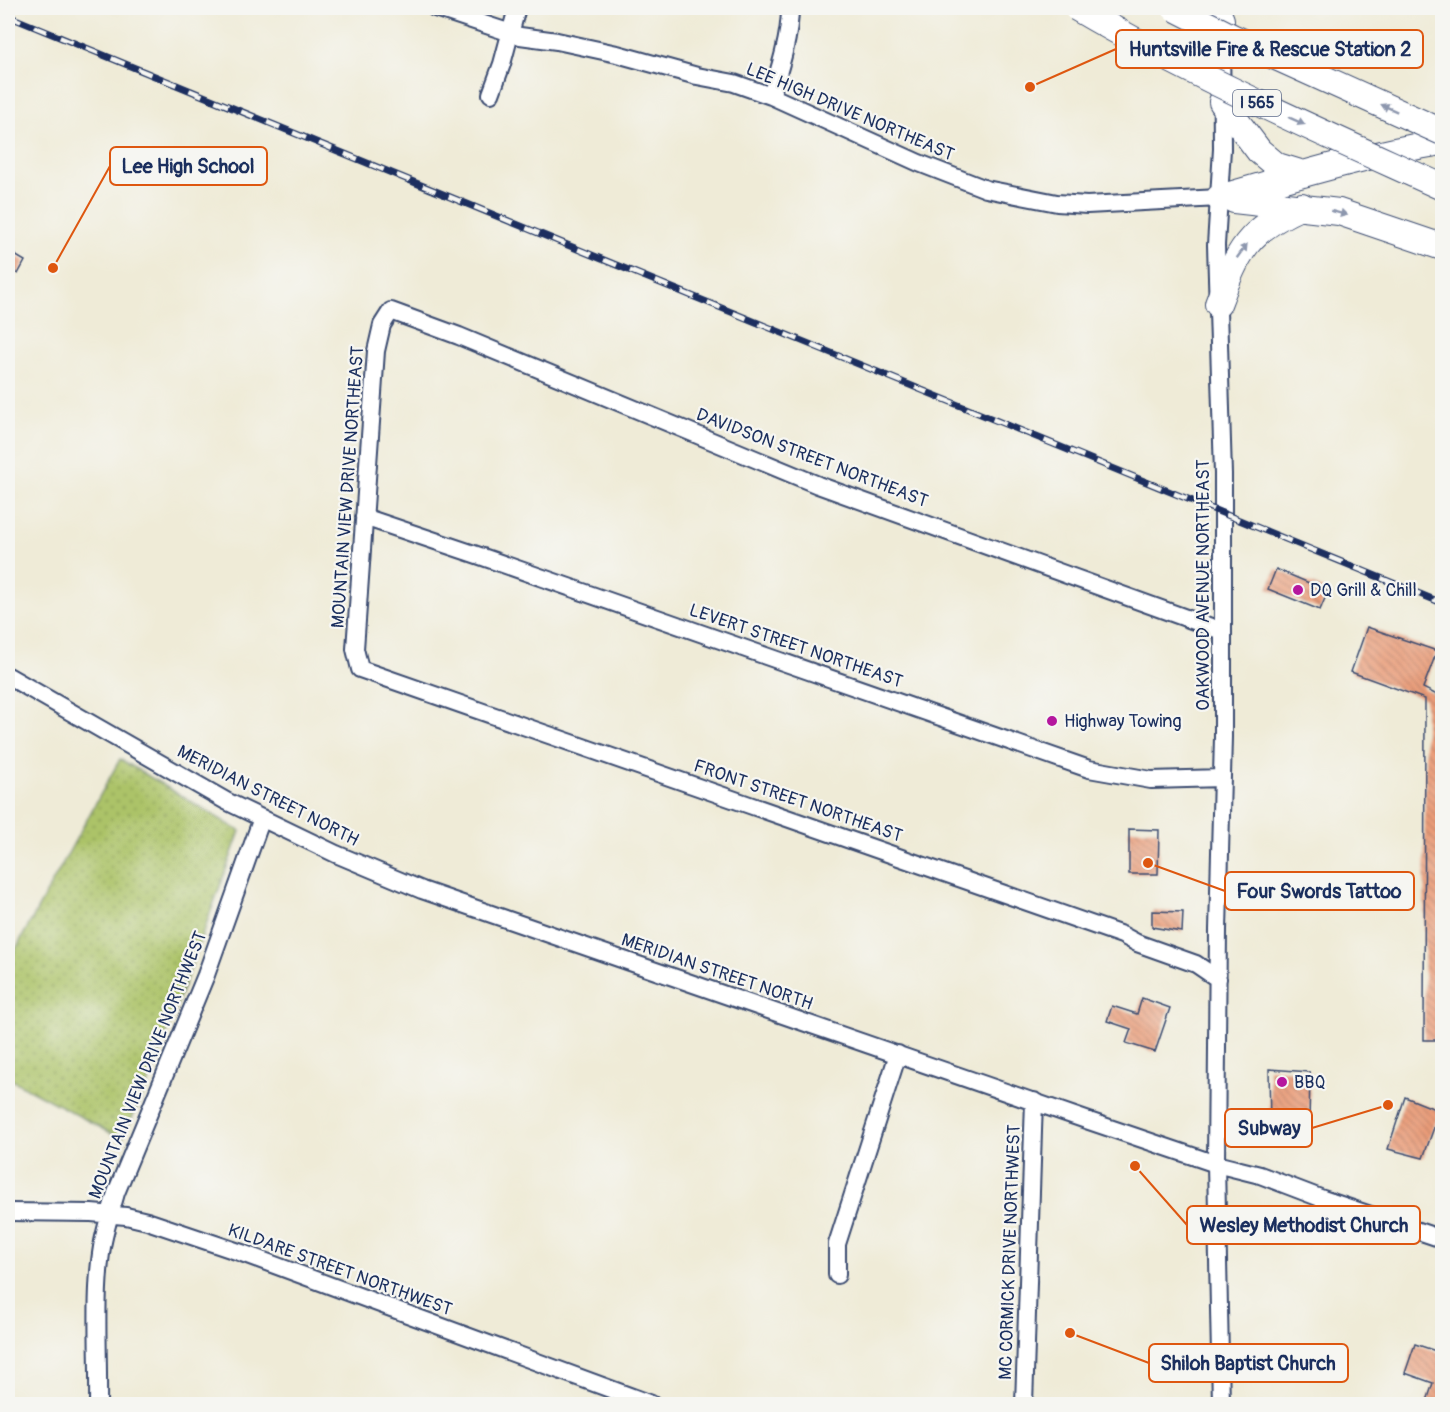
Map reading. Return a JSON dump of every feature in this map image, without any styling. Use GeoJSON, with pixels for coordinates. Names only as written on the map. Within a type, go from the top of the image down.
{"type":"FeatureCollection","features":[{"type":"Feature","properties":{"kind":"highway","name":"I 565"},"geometry":{"type":"LineString","coordinates":[[1077,8],[1124,35],[1270,110],[1443,187]]}},
{"type":"Feature","properties":{"kind":"highway"},"geometry":{"type":"LineString","coordinates":[[1175,8],[1232,38],[1443,132]]}},
{"type":"Feature","properties":{"kind":"highway"},"geometry":{"type":"LineString","coordinates":[[1222,102],[1259,151],[1277,166],[1304,174]]}},
{"type":"Feature","properties":{"kind":"highway"},"geometry":{"type":"LineString","coordinates":[[1219,198],[1304,174],[1421,145],[1443,142]]}},
{"type":"Feature","properties":{"kind":"highway"},"geometry":{"type":"LineString","coordinates":[[1219,198],[1339,212],[1443,248]]}},
{"type":"Feature","properties":{"kind":"highway"},"geometry":{"type":"LineString","coordinates":[[1218,304],[1234,262],[1249,241],[1265,225],[1302,206]]}},
{"type":"Feature","properties":{"kind":"street","name":"LEE HIGH DRIVE NORTHEAST"},"geometry":{"type":"LineString","coordinates":[[435,8],[511,33],[617,54],[697,76],[734,83],[771,96],[919,163],[986,189],[1057,203],[1087,205],[1219,198]]}},
{"type":"Feature","properties":{"kind":"street"},"geometry":{"type":"LineString","coordinates":[[491,94],[517,8]]}},
{"type":"Feature","properties":{"kind":"street"},"geometry":{"type":"LineString","coordinates":[[771,96],[780,66],[790,19],[790,8]]}},
{"type":"Feature","properties":{"kind":"street","name":"OAKWOOD AVENUE NORTHEAST"},"geometry":{"type":"LineString","coordinates":[[1220,12],[1222,149],[1216,245],[1223,474],[1222,778],[1216,1164],[1221,1404]]}},
{"type":"Feature","properties":{"kind":"street","name":"DAVIDSON STREET NORTHEAST"},"geometry":{"type":"LineString","coordinates":[[391,311],[459,336],[818,485],[1222,631]]}},
{"type":"Feature","properties":{"kind":"street","name":"MOUNTAIN VIEW DRIVE NORTHEAST"},"geometry":{"type":"LineString","coordinates":[[360,669],[355,649],[376,351],[382,326],[391,311]]}},
{"type":"Feature","properties":{"kind":"street","name":"LEVERT STREET NORTHEAST"},"geometry":{"type":"LineString","coordinates":[[364,517],[1089,769],[1151,780],[1222,778]]}},
{"type":"Feature","properties":{"kind":"street","name":"FRONT STREET NORTHEAST"},"geometry":{"type":"LineString","coordinates":[[360,669],[1122,935],[1137,943],[1196,964],[1218,979]]}},
{"type":"Feature","properties":{"kind":"street","name":"MERIDIAN STREET NORTH"},"geometry":{"type":"LineString","coordinates":[[8,676],[226,801],[336,854],[422,890],[699,988],[1216,1164],[1260,1175],[1323,1199],[1443,1239]]}},
{"type":"Feature","properties":{"kind":"street","name":"MOUNTAIN VIEW DRIVE NORTHWEST"},"geometry":{"type":"LineString","coordinates":[[98,1404],[99,1276],[102,1248],[110,1214],[116,1193],[206,975],[262,818]]}},
{"type":"Feature","properties":{"kind":"street"},"geometry":{"type":"LineString","coordinates":[[837,1275],[837,1244],[898,1054]]}},
{"type":"Feature","properties":{"kind":"street","name":"MC CORMICK DRIVE NORTHWEST"},"geometry":{"type":"LineString","coordinates":[[1024,1404],[1034,1101]]}},
{"type":"Feature","properties":{"kind":"street","name":"KILDARE STREET NORTHWEST"},"geometry":{"type":"LineString","coordinates":[[8,1212],[110,1214],[147,1221],[242,1253],[643,1403]]}},
{"type":"Feature","properties":{"kind":"green space"},"geometry":{"type":"Polygon","coordinates":[[[120,759],[240,831],[147,1087],[122,1139],[8,1078],[8,963],[120,759]]]}},
{"type":"Feature","properties":{"kind":"building"},"geometry":{"type":"Polygon","coordinates":[[[8,251],[25,261],[18,274],[10,269],[8,273],[8,251]]]}},
{"type":"Feature","properties":{"kind":"building","name":"DQ Grill & Chill"},"geometry":{"type":"Polygon","coordinates":[[[1276,569],[1328,591],[1320,610],[1268,589],[1276,569]]]}},
{"type":"Feature","properties":{"kind":"building"},"geometry":{"type":"Polygon","coordinates":[[[1367,627],[1437,651],[1423,688],[1435,694],[1442,694],[1442,1040],[1424,1040],[1425,699],[1351,672],[1367,627]]]}},
{"type":"Feature","properties":{"kind":"building"},"geometry":{"type":"Polygon","coordinates":[[[1129,829],[1159,830],[1158,874],[1129,874],[1129,829]]]}},
{"type":"Feature","properties":{"kind":"building"},"geometry":{"type":"Polygon","coordinates":[[[1152,911],[1183,912],[1182,932],[1152,927],[1152,911]]]}},
{"type":"Feature","properties":{"kind":"building"},"geometry":{"type":"Polygon","coordinates":[[[1142,998],[1170,1008],[1155,1052],[1126,1043],[1131,1029],[1107,1021],[1112,1006],[1137,1014],[1142,998]]]}},
{"type":"Feature","properties":{"kind":"building"},"geometry":{"type":"Polygon","coordinates":[[[1269,1069],[1310,1072],[1309,1123],[1270,1123],[1269,1069]]]}},
{"type":"Feature","properties":{"kind":"building"},"geometry":{"type":"Polygon","coordinates":[[[1405,1097],[1440,1111],[1423,1158],[1388,1149],[1405,1097]]]}},
{"type":"Feature","properties":{"kind":"building"},"geometry":{"type":"Polygon","coordinates":[[[1415,1344],[1442,1353],[1442,1404],[1426,1404],[1433,1383],[1405,1373],[1415,1344]]]}},
{"type":"Feature","properties":{"kind":"railway"},"geometry":{"type":"LineString","coordinates":[[8,16],[1442,603]]}},
{"type":"Feature","properties":{"kind":"place","name":"Huntsville Fire & Rescue Station 2"},"geometry":{"type":"Point","coordinates":[1030,87]}},
{"type":"Feature","properties":{"kind":"place","name":"Lee High School"},"geometry":{"type":"Point","coordinates":[53,268]}},
{"type":"Feature","properties":{"kind":"place","name":"DQ Grill & Chill"},"geometry":{"type":"Point","coordinates":[1298,590]}},
{"type":"Feature","properties":{"kind":"place","name":"Highway Towing"},"geometry":{"type":"Point","coordinates":[1052,721]}},
{"type":"Feature","properties":{"kind":"place","name":"Four Swords Tattoo"},"geometry":{"type":"Point","coordinates":[1148,863]}},
{"type":"Feature","properties":{"kind":"place","name":"BBQ"},"geometry":{"type":"Point","coordinates":[1282,1082]}},
{"type":"Feature","properties":{"kind":"place","name":"Subway"},"geometry":{"type":"Point","coordinates":[1388,1105]}},
{"type":"Feature","properties":{"kind":"place","name":"Wesley Methodist Church"},"geometry":{"type":"Point","coordinates":[1135,1166]}},
{"type":"Feature","properties":{"kind":"place","name":"Shiloh Baptist Church"},"geometry":{"type":"Point","coordinates":[1070,1333]}}]}
